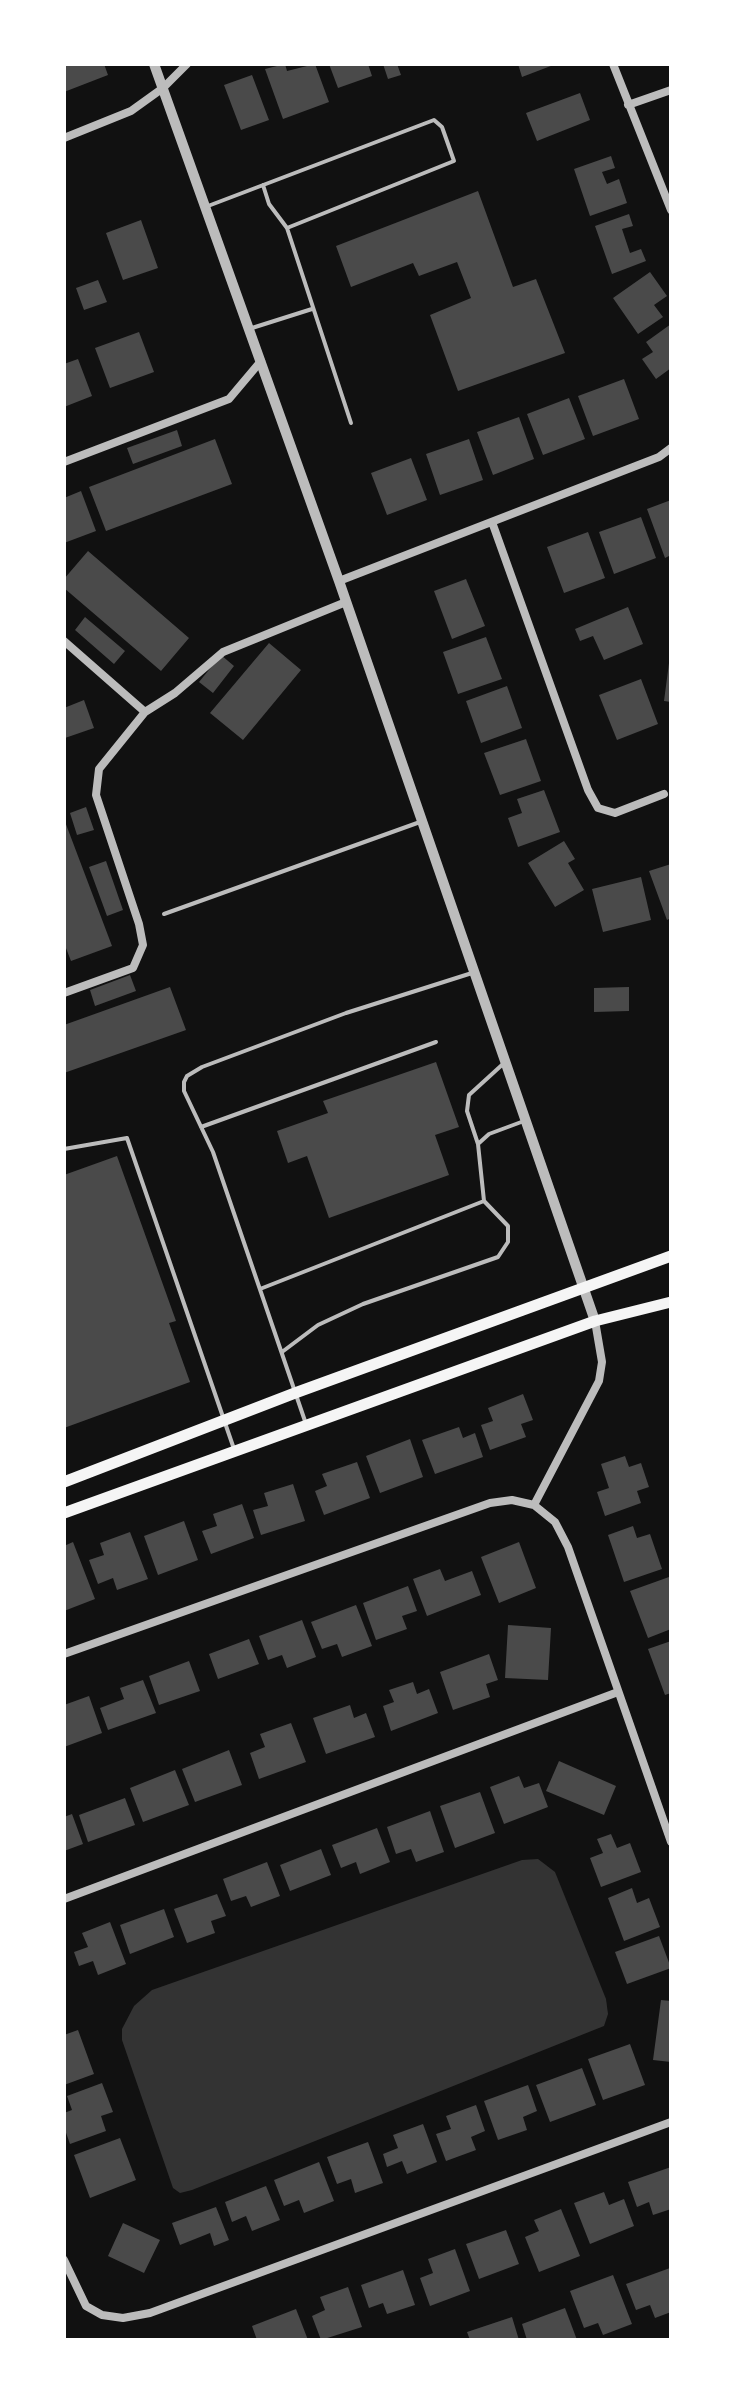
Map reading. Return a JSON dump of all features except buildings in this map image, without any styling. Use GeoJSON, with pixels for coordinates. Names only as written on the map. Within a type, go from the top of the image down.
{"type":"FeatureCollection","features":[{"type":"Feature","properties":{"kind":"main road"},"geometry":{"type":"LineString","coordinates":[[64,1482],[224,1419],[671,1256]]}},
{"type":"Feature","properties":{"kind":"main road"},"geometry":{"type":"LineString","coordinates":[[64,1513],[595,1321],[671,1302]]}},
{"type":"Feature","properties":{"kind":"street"},"geometry":{"type":"LineString","coordinates":[[154,64],[339,581],[595,1321],[602,1362],[599,1381],[534,1505]]}},
{"type":"Feature","properties":{"kind":"street"},"geometry":{"type":"LineString","coordinates":[[64,138],[131,111],[163,88],[187,64]]}},
{"type":"Feature","properties":{"kind":"street"},"geometry":{"type":"LineString","coordinates":[[613,64],[671,210]]}},
{"type":"Feature","properties":{"kind":"street"},"geometry":{"type":"LineString","coordinates":[[628,105],[671,90]]}},
{"type":"Feature","properties":{"kind":"street"},"geometry":{"type":"LineString","coordinates":[[64,462],[229,399],[261,361]]}},
{"type":"Feature","properties":{"kind":"street"},"geometry":{"type":"LineString","coordinates":[[339,581],[659,457],[671,448]]}},
{"type":"Feature","properties":{"kind":"street"},"geometry":{"type":"LineString","coordinates":[[492,522],[588,790],[598,808],[615,813],[664,794]]}},
{"type":"Feature","properties":{"kind":"street"},"geometry":{"type":"LineString","coordinates":[[64,993],[133,968],[143,945],[139,924],[96,795],[99,769],[145,712],[175,693],[223,652],[346,602]]}},
{"type":"Feature","properties":{"kind":"street"},"geometry":{"type":"LineString","coordinates":[[64,641],[145,712]]}},
{"type":"Feature","properties":{"kind":"street"},"geometry":{"type":"LineString","coordinates":[[64,1654],[490,1503],[512,1500],[534,1505],[555,1522],[568,1547],[671,1842]]}},
{"type":"Feature","properties":{"kind":"street"},"geometry":{"type":"LineString","coordinates":[[64,1899],[618,1692]]}},
{"type":"Feature","properties":{"kind":"street"},"geometry":{"type":"LineString","coordinates":[[64,2260],[66,2275],[86,2306],[102,2315],[123,2318],[150,2313],[671,2122]]}},
{"type":"Feature","properties":{"kind":"lane"},"geometry":{"type":"LineString","coordinates":[[206,207],[434,120],[442,127],[454,161],[287,228]]}},
{"type":"Feature","properties":{"kind":"lane"},"geometry":{"type":"LineString","coordinates":[[263,185],[269,204],[287,228],[351,423]]}},
{"type":"Feature","properties":{"kind":"lane"},"geometry":{"type":"LineString","coordinates":[[249,329],[312,309]]}},
{"type":"Feature","properties":{"kind":"lane"},"geometry":{"type":"LineString","coordinates":[[164,914],[422,821]]}},
{"type":"Feature","properties":{"kind":"lane"},"geometry":{"type":"LineString","coordinates":[[306,1425],[213,1152],[184,1091],[187,1076],[193,1071],[346,1013],[474,972]]}},
{"type":"Feature","properties":{"kind":"lane"},"geometry":{"type":"LineString","coordinates":[[201,1127],[436,1042]]}},
{"type":"Feature","properties":{"kind":"lane"},"geometry":{"type":"LineString","coordinates":[[282,1352],[318,1325],[363,1304],[498,1257],[508,1242],[508,1226],[484,1201],[478,1144],[467,1111],[469,1095],[504,1063]]}},
{"type":"Feature","properties":{"kind":"lane"},"geometry":{"type":"LineString","coordinates":[[478,1144],[489,1134],[524,1121]]}},
{"type":"Feature","properties":{"kind":"lane"},"geometry":{"type":"LineString","coordinates":[[64,1149],[127,1138],[235,1451]]}},
{"type":"Feature","properties":{"kind":"lane"},"geometry":{"type":"LineString","coordinates":[[260,1289],[484,1201]]}},
{"type":"Feature","properties":{"kind":"shaded area"},"geometry":{"type":"Polygon","coordinates":[[[538,1859],[555,1872],[606,1999],[608,2014],[604,2026],[192,2190],[180,2193],[173,2188],[122,2040],[122,2029],[134,2006],[152,1990],[522,1860],[538,1859]]]}}]}
